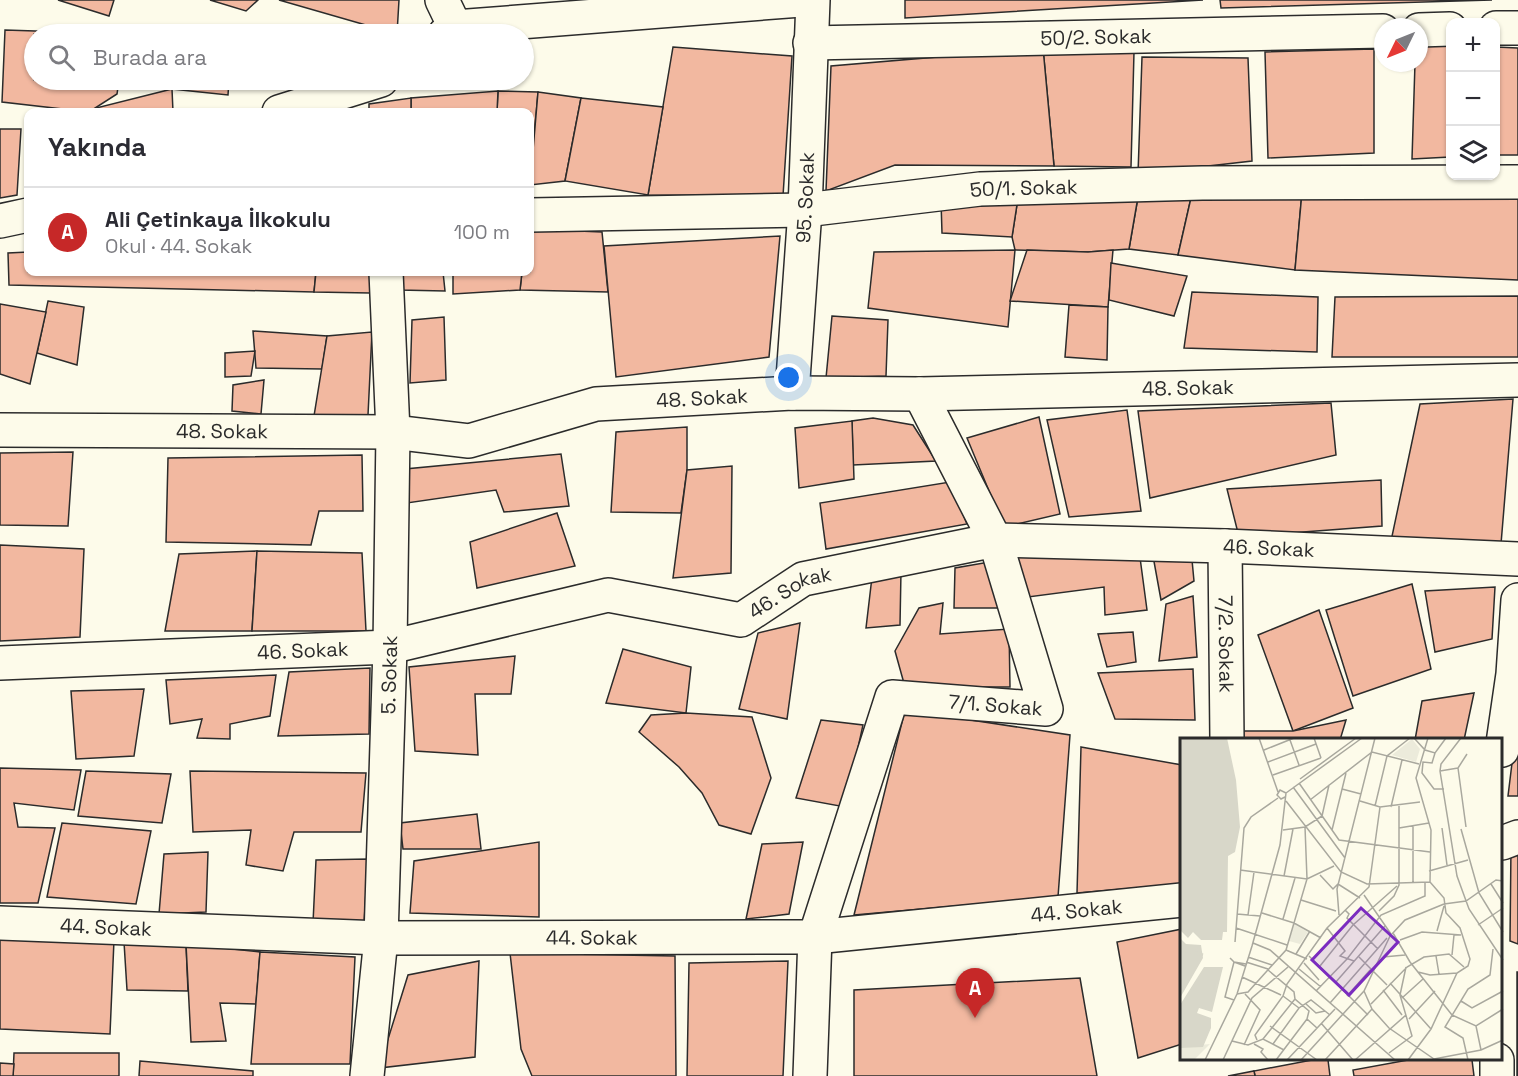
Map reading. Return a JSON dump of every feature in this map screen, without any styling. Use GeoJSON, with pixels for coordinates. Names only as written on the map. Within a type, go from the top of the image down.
{"type":"FeatureCollection","features":[{"type":"Feature","properties":{"kind":"street"},"geometry":{"type":"LineString","coordinates":[[447,21],[801,0]]}},
{"type":"Feature","properties":{"kind":"street","name":"95. Sokak"},"geometry":{"type":"LineString","coordinates":[[792,393],[805,210],[813,0]]}},
{"type":"Feature","properties":{"kind":"street"},"geometry":{"type":"LineString","coordinates":[[1500,28],[1518,28]]}},
{"type":"Feature","properties":{"kind":"street"},"geometry":{"type":"LineString","coordinates":[[1428,30],[1446,29]]}},
{"type":"Feature","properties":{"kind":"street","name":"50/2. Sokak"},"geometry":{"type":"LineString","coordinates":[[810,43],[1374,31]]}},
{"type":"Feature","properties":{"kind":"street"},"geometry":{"type":"LineString","coordinates":[[292,108],[349,90]]}},
{"type":"Feature","properties":{"kind":"street","name":"50/1. Sokak"},"geometry":{"type":"LineString","coordinates":[[534,215],[805,210],[980,189],[1202,183],[1518,182]]}},
{"type":"Feature","properties":{"kind":"street"},"geometry":{"type":"LineString","coordinates":[[0,221],[24,216]]}},
{"type":"Feature","properties":{"kind":"street"},"geometry":{"type":"LineString","coordinates":[[0,231],[24,234]]}},
{"type":"Feature","properties":{"kind":"street","name":"5. Sokak"},"geometry":{"type":"LineString","coordinates":[[367,1076],[381,938],[390,647],[393,432],[386,276]]}},
{"type":"Feature","properties":{"kind":"street","name":"48. Sokak"},"geometry":{"type":"LineString","coordinates":[[0,430],[393,432],[469,441],[596,405],[792,393],[920,394],[1518,380]]}},
{"type":"Feature","properties":{"kind":"street","name":"7/1. Sokak"},"geometry":{"type":"LineString","coordinates":[[815,938],[892,697],[1046,709],[995,540],[920,394]]}},
{"type":"Feature","properties":{"kind":"street","name":"46. Sokak"},"geometry":{"type":"LineString","coordinates":[[0,663],[390,647],[608,595],[741,620],[803,579],[995,540],[1225,546],[1518,559]]}},
{"type":"Feature","properties":{"kind":"street","name":"7/2. Sokak"},"geometry":{"type":"LineString","coordinates":[[1225,546],[1227,738]]}},
{"type":"Feature","properties":{"kind":"street"},"geometry":{"type":"LineString","coordinates":[[1503,744],[1515,674],[1518,600]]}},
{"type":"Feature","properties":{"kind":"street"},"geometry":{"type":"LineString","coordinates":[[1503,843],[1518,837]]}},
{"type":"Feature","properties":{"kind":"street","name":"44. Sokak"},"geometry":{"type":"LineString","coordinates":[[0,922],[381,938],[815,938],[1180,900]]}},
{"type":"Feature","properties":{"kind":"street"},"geometry":{"type":"LineString","coordinates":[[810,1076],[815,938]]}},
{"type":"Feature","properties":{"kind":"building"},"geometry":{"type":"Polygon","coordinates":[[[58,0],[114,0],[109,16],[58,0]]]}},
{"type":"Feature","properties":{"kind":"building"},"geometry":{"type":"Polygon","coordinates":[[[210,0],[258,0],[246,11],[210,0]]]}},
{"type":"Feature","properties":{"kind":"building"},"geometry":{"type":"Polygon","coordinates":[[[279,0],[399,0],[398,24],[362,24],[279,0]]]}},
{"type":"Feature","properties":{"kind":"building"},"geometry":{"type":"Polygon","coordinates":[[[905,0],[1203,0],[905,18],[905,0]]]}},
{"type":"Feature","properties":{"kind":"building"},"geometry":{"type":"Polygon","coordinates":[[[1220,0],[1492,0],[1221,8],[1220,0]]]}},
{"type":"Feature","properties":{"kind":"building"},"geometry":{"type":"Polygon","coordinates":[[[5,30],[24,31],[24,90],[118,90],[117,94],[95,108],[54,108],[2,102],[5,30]]]}},
{"type":"Feature","properties":{"kind":"building"},"geometry":{"type":"Polygon","coordinates":[[[1428,45],[1446,46],[1446,157],[1412,159],[1415,72],[1428,72],[1428,45]]]}},
{"type":"Feature","properties":{"kind":"building"},"geometry":{"type":"Polygon","coordinates":[[[673,47],[792,56],[783,196],[648,195],[673,47]]]}},
{"type":"Feature","properties":{"kind":"building"},"geometry":{"type":"Polygon","coordinates":[[[1500,47],[1518,48],[1518,155],[1500,155],[1500,47]]]}},
{"type":"Feature","properties":{"kind":"building"},"geometry":{"type":"Polygon","coordinates":[[[1043,48],[1134,52],[1131,167],[1054,166],[1043,48]]]}},
{"type":"Feature","properties":{"kind":"building"},"geometry":{"type":"Polygon","coordinates":[[[1043,48],[1054,166],[895,165],[826,191],[831,66],[1043,48]]]}},
{"type":"Feature","properties":{"kind":"building"},"geometry":{"type":"Polygon","coordinates":[[[1374,49],[1374,153],[1268,158],[1265,52],[1374,49]]]}},
{"type":"Feature","properties":{"kind":"building"},"geometry":{"type":"Polygon","coordinates":[[[1142,57],[1248,58],[1252,161],[1138,174],[1142,57]]]}},
{"type":"Feature","properties":{"kind":"building"},"geometry":{"type":"Polygon","coordinates":[[[168,90],[172,90],[173,108],[96,108],[168,90]]]}},
{"type":"Feature","properties":{"kind":"building"},"geometry":{"type":"Polygon","coordinates":[[[181,90],[228,90],[228,95],[181,90]]]}},
{"type":"Feature","properties":{"kind":"building"},"geometry":{"type":"Polygon","coordinates":[[[498,91],[538,92],[534,138],[534,108],[497,108],[498,91]]]}},
{"type":"Feature","properties":{"kind":"building"},"geometry":{"type":"Polygon","coordinates":[[[498,91],[497,108],[411,108],[411,98],[498,91]]]}},
{"type":"Feature","properties":{"kind":"building"},"geometry":{"type":"Polygon","coordinates":[[[538,92],[581,98],[565,181],[534,185],[534,138],[538,92]]]}},
{"type":"Feature","properties":{"kind":"building"},"geometry":{"type":"Polygon","coordinates":[[[411,98],[411,108],[369,108],[369,104],[411,98]]]}},
{"type":"Feature","properties":{"kind":"building"},"geometry":{"type":"Polygon","coordinates":[[[581,98],[663,107],[648,195],[565,181],[581,98]]]}},
{"type":"Feature","properties":{"kind":"building"},"geometry":{"type":"Polygon","coordinates":[[[0,129],[21,129],[17,195],[0,198],[0,129]]]}},
{"type":"Feature","properties":{"kind":"building"},"geometry":{"type":"Polygon","coordinates":[[[1193,189],[1178,255],[1129,249],[1138,197],[1193,189]]]}},
{"type":"Feature","properties":{"kind":"building"},"geometry":{"type":"Polygon","coordinates":[[[1193,189],[1302,192],[1295,270],[1178,255],[1193,189]]]}},
{"type":"Feature","properties":{"kind":"building"},"geometry":{"type":"Polygon","coordinates":[[[1302,192],[1518,195],[1518,280],[1295,270],[1302,192]]]}},
{"type":"Feature","properties":{"kind":"building"},"geometry":{"type":"Polygon","coordinates":[[[1138,197],[1129,249],[1088,252],[1015,250],[1012,237],[1018,198],[1138,197]]]}},
{"type":"Feature","properties":{"kind":"building"},"geometry":{"type":"Polygon","coordinates":[[[1018,198],[1012,237],[942,233],[941,201],[1018,198]]]}},
{"type":"Feature","properties":{"kind":"building"},"geometry":{"type":"Polygon","coordinates":[[[534,229],[602,232],[608,292],[520,290],[522,276],[534,276],[534,229]]]}},
{"type":"Feature","properties":{"kind":"building"},"geometry":{"type":"Polygon","coordinates":[[[780,236],[769,357],[616,377],[604,246],[780,236]]]}},
{"type":"Feature","properties":{"kind":"building"},"geometry":{"type":"Polygon","coordinates":[[[1015,250],[1008,327],[868,308],[874,252],[1015,250]]]}},
{"type":"Feature","properties":{"kind":"building"},"geometry":{"type":"Polygon","coordinates":[[[1027,250],[1088,252],[1113,250],[1108,307],[1010,301],[1027,250]]]}},
{"type":"Feature","properties":{"kind":"building"},"geometry":{"type":"Polygon","coordinates":[[[24,252],[24,276],[316,276],[314,292],[9,285],[8,253],[24,252]]]}},
{"type":"Feature","properties":{"kind":"building"},"geometry":{"type":"Polygon","coordinates":[[[1111,263],[1187,276],[1174,316],[1109,300],[1111,263]]]}},
{"type":"Feature","properties":{"kind":"building"},"geometry":{"type":"Polygon","coordinates":[[[316,276],[371,276],[370,293],[314,292],[316,276]]]}},
{"type":"Feature","properties":{"kind":"building"},"geometry":{"type":"Polygon","coordinates":[[[401,276],[443,276],[445,291],[399,290],[401,276]]]}},
{"type":"Feature","properties":{"kind":"building"},"geometry":{"type":"Polygon","coordinates":[[[453,276],[522,276],[520,290],[453,294],[453,276]]]}},
{"type":"Feature","properties":{"kind":"building"},"geometry":{"type":"Polygon","coordinates":[[[1192,292],[1318,297],[1317,352],[1184,348],[1192,292]]]}},
{"type":"Feature","properties":{"kind":"building"},"geometry":{"type":"Polygon","coordinates":[[[1518,296],[1518,357],[1332,357],[1335,297],[1518,296]]]}},
{"type":"Feature","properties":{"kind":"building"},"geometry":{"type":"Polygon","coordinates":[[[48,301],[84,307],[77,365],[37,353],[48,301]]]}},
{"type":"Feature","properties":{"kind":"building"},"geometry":{"type":"Polygon","coordinates":[[[0,304],[46,312],[30,384],[0,374],[0,304]]]}},
{"type":"Feature","properties":{"kind":"building"},"geometry":{"type":"Polygon","coordinates":[[[1069,305],[1108,307],[1107,360],[1065,357],[1069,305]]]}},
{"type":"Feature","properties":{"kind":"building"},"geometry":{"type":"Polygon","coordinates":[[[832,316],[888,320],[886,376],[826,378],[832,316]]]}},
{"type":"Feature","properties":{"kind":"building"},"geometry":{"type":"Polygon","coordinates":[[[444,317],[446,380],[410,383],[412,320],[444,317]]]}},
{"type":"Feature","properties":{"kind":"building"},"geometry":{"type":"Polygon","coordinates":[[[253,331],[327,336],[322,369],[256,368],[253,331]]]}},
{"type":"Feature","properties":{"kind":"building"},"geometry":{"type":"Polygon","coordinates":[[[372,332],[368,415],[314,416],[327,336],[372,332]]]}},
{"type":"Feature","properties":{"kind":"building"},"geometry":{"type":"Polygon","coordinates":[[[255,351],[251,376],[225,377],[225,353],[255,351]]]}},
{"type":"Feature","properties":{"kind":"building"},"geometry":{"type":"Polygon","coordinates":[[[264,380],[261,414],[232,411],[233,385],[264,380]]]}},
{"type":"Feature","properties":{"kind":"building"},"geometry":{"type":"Polygon","coordinates":[[[1513,399],[1501,544],[1391,541],[1420,404],[1513,399]]]}},
{"type":"Feature","properties":{"kind":"building"},"geometry":{"type":"Polygon","coordinates":[[[1331,403],[1336,455],[1150,498],[1138,411],[1331,403]]]}},
{"type":"Feature","properties":{"kind":"building"},"geometry":{"type":"Polygon","coordinates":[[[1127,410],[1141,511],[1069,517],[1047,420],[1127,410]]]}},
{"type":"Feature","properties":{"kind":"building"},"geometry":{"type":"Polygon","coordinates":[[[1039,417],[1060,514],[1004,527],[967,438],[1039,417]]]}},
{"type":"Feature","properties":{"kind":"building"},"geometry":{"type":"Polygon","coordinates":[[[873,418],[913,425],[936,461],[853,465],[852,421],[873,418]]]}},
{"type":"Feature","properties":{"kind":"building"},"geometry":{"type":"Polygon","coordinates":[[[852,421],[854,479],[799,488],[795,428],[852,421]]]}},
{"type":"Feature","properties":{"kind":"building"},"geometry":{"type":"Polygon","coordinates":[[[687,427],[687,470],[681,513],[611,512],[616,432],[687,427]]]}},
{"type":"Feature","properties":{"kind":"building"},"geometry":{"type":"Polygon","coordinates":[[[73,452],[68,526],[0,525],[0,453],[73,452]]]}},
{"type":"Feature","properties":{"kind":"building"},"geometry":{"type":"Polygon","coordinates":[[[561,454],[569,506],[504,512],[496,490],[407,503],[405,469],[561,454]]]}},
{"type":"Feature","properties":{"kind":"building"},"geometry":{"type":"Polygon","coordinates":[[[362,455],[363,511],[319,511],[311,545],[166,542],[168,458],[362,455]]]}},
{"type":"Feature","properties":{"kind":"building"},"geometry":{"type":"Polygon","coordinates":[[[732,466],[731,573],[673,578],[687,470],[732,466]]]}},
{"type":"Feature","properties":{"kind":"building"},"geometry":{"type":"Polygon","coordinates":[[[1381,480],[1382,526],[1239,537],[1227,489],[1381,480]]]}},
{"type":"Feature","properties":{"kind":"building"},"geometry":{"type":"Polygon","coordinates":[[[950,482],[967,524],[826,549],[820,503],[950,482]]]}},
{"type":"Feature","properties":{"kind":"building"},"geometry":{"type":"Polygon","coordinates":[[[557,513],[575,566],[477,588],[470,542],[557,513]]]}},
{"type":"Feature","properties":{"kind":"building"},"geometry":{"type":"Polygon","coordinates":[[[0,545],[84,549],[80,637],[0,641],[0,545]]]}},
{"type":"Feature","properties":{"kind":"building"},"geometry":{"type":"Polygon","coordinates":[[[1139,550],[1147,610],[1105,615],[1104,587],[1028,597],[1016,556],[1139,550]]]}},
{"type":"Feature","properties":{"kind":"building"},"geometry":{"type":"Polygon","coordinates":[[[257,551],[252,631],[165,631],[179,554],[257,551]]]}},
{"type":"Feature","properties":{"kind":"building"},"geometry":{"type":"Polygon","coordinates":[[[257,551],[362,553],[366,631],[252,631],[257,551]]]}},
{"type":"Feature","properties":{"kind":"building"},"geometry":{"type":"Polygon","coordinates":[[[1153,556],[1192,560],[1194,581],[1161,600],[1153,556]]]}},
{"type":"Feature","properties":{"kind":"building"},"geometry":{"type":"Polygon","coordinates":[[[995,561],[1007,608],[954,608],[955,568],[995,561]]]}},
{"type":"Feature","properties":{"kind":"building"},"geometry":{"type":"Polygon","coordinates":[[[901,571],[900,625],[866,628],[872,577],[901,571]]]}},
{"type":"Feature","properties":{"kind":"building"},"geometry":{"type":"Polygon","coordinates":[[[1412,584],[1431,669],[1353,696],[1326,610],[1412,584]]]}},
{"type":"Feature","properties":{"kind":"building"},"geometry":{"type":"Polygon","coordinates":[[[1495,587],[1492,639],[1435,652],[1425,591],[1495,587]]]}},
{"type":"Feature","properties":{"kind":"building"},"geometry":{"type":"Polygon","coordinates":[[[1193,596],[1197,657],[1159,661],[1166,604],[1193,596]]]}},
{"type":"Feature","properties":{"kind":"building"},"geometry":{"type":"Polygon","coordinates":[[[943,603],[940,634],[1009,629],[1010,687],[905,687],[895,651],[919,608],[943,603]]]}},
{"type":"Feature","properties":{"kind":"building"},"geometry":{"type":"Polygon","coordinates":[[[1319,610],[1353,708],[1293,731],[1258,635],[1319,610]]]}},
{"type":"Feature","properties":{"kind":"building"},"geometry":{"type":"Polygon","coordinates":[[[800,623],[787,719],[739,709],[758,633],[800,623]]]}},
{"type":"Feature","properties":{"kind":"building"},"geometry":{"type":"Polygon","coordinates":[[[1133,632],[1136,662],[1107,667],[1098,634],[1133,632]]]}},
{"type":"Feature","properties":{"kind":"building"},"geometry":{"type":"Polygon","coordinates":[[[623,649],[691,667],[686,713],[606,703],[623,649]]]}},
{"type":"Feature","properties":{"kind":"building"},"geometry":{"type":"Polygon","coordinates":[[[515,656],[511,694],[475,694],[478,755],[415,751],[409,667],[515,656]]]}},
{"type":"Feature","properties":{"kind":"building"},"geometry":{"type":"Polygon","coordinates":[[[370,668],[369,734],[278,736],[289,672],[370,668]]]}},
{"type":"Feature","properties":{"kind":"building"},"geometry":{"type":"Polygon","coordinates":[[[1193,669],[1195,720],[1115,719],[1098,673],[1193,669]]]}},
{"type":"Feature","properties":{"kind":"building"},"geometry":{"type":"Polygon","coordinates":[[[276,675],[270,716],[230,724],[230,739],[197,738],[202,719],[170,724],[166,680],[276,675]]]}},
{"type":"Feature","properties":{"kind":"building"},"geometry":{"type":"Polygon","coordinates":[[[144,689],[134,756],[76,759],[71,691],[144,689]]]}},
{"type":"Feature","properties":{"kind":"building"},"geometry":{"type":"Polygon","coordinates":[[[1474,693],[1464,738],[1415,738],[1422,701],[1474,693]]]}},
{"type":"Feature","properties":{"kind":"building"},"geometry":{"type":"Polygon","coordinates":[[[905,710],[1070,735],[1058,897],[854,915],[905,710]]]}},
{"type":"Feature","properties":{"kind":"building"},"geometry":{"type":"Polygon","coordinates":[[[686,713],[752,717],[771,778],[751,834],[719,825],[702,793],[679,767],[639,732],[651,715],[686,713]]]}},
{"type":"Feature","properties":{"kind":"building"},"geometry":{"type":"Polygon","coordinates":[[[1518,714],[1518,796],[1508,796],[1518,714]]]}},
{"type":"Feature","properties":{"kind":"building"},"geometry":{"type":"Polygon","coordinates":[[[821,720],[863,725],[845,807],[796,798],[821,720]]]}},
{"type":"Feature","properties":{"kind":"building"},"geometry":{"type":"Polygon","coordinates":[[[1346,720],[1341,738],[1234,738],[1234,731],[1293,731],[1346,720]]]}},
{"type":"Feature","properties":{"kind":"building"},"geometry":{"type":"Polygon","coordinates":[[[1081,747],[1180,765],[1180,884],[1077,893],[1081,747]]]}},
{"type":"Feature","properties":{"kind":"building"},"geometry":{"type":"Polygon","coordinates":[[[0,768],[81,770],[74,810],[14,803],[18,827],[55,828],[38,903],[0,903],[0,768]]]}},
{"type":"Feature","properties":{"kind":"building"},"geometry":{"type":"Polygon","coordinates":[[[86,771],[171,774],[162,823],[78,816],[86,771]]]}},
{"type":"Feature","properties":{"kind":"building"},"geometry":{"type":"Polygon","coordinates":[[[190,771],[366,773],[361,832],[294,832],[283,871],[246,865],[251,830],[193,832],[190,771]]]}},
{"type":"Feature","properties":{"kind":"building"},"geometry":{"type":"Polygon","coordinates":[[[477,814],[481,849],[403,849],[400,823],[477,814]]]}},
{"type":"Feature","properties":{"kind":"building"},"geometry":{"type":"Polygon","coordinates":[[[62,823],[151,831],[136,904],[47,897],[62,823]]]}},
{"type":"Feature","properties":{"kind":"building"},"geometry":{"type":"Polygon","coordinates":[[[539,842],[539,917],[410,913],[414,861],[539,842]]]}},
{"type":"Feature","properties":{"kind":"building"},"geometry":{"type":"Polygon","coordinates":[[[803,842],[789,914],[746,919],[762,844],[803,842]]]}},
{"type":"Feature","properties":{"kind":"building"},"geometry":{"type":"Polygon","coordinates":[[[1518,844],[1518,944],[1510,941],[1511,846],[1518,844]]]}},
{"type":"Feature","properties":{"kind":"building"},"geometry":{"type":"Polygon","coordinates":[[[208,852],[206,912],[159,914],[164,854],[208,852]]]}},
{"type":"Feature","properties":{"kind":"building"},"geometry":{"type":"Polygon","coordinates":[[[368,859],[364,924],[313,923],[316,860],[368,859]]]}},
{"type":"Feature","properties":{"kind":"building"},"geometry":{"type":"Polygon","coordinates":[[[1180,929],[1180,1045],[1138,1058],[1117,942],[1180,929]]]}},
{"type":"Feature","properties":{"kind":"building"},"geometry":{"type":"Polygon","coordinates":[[[0,940],[114,940],[110,1034],[0,1029],[0,940]]]}},
{"type":"Feature","properties":{"kind":"building"},"geometry":{"type":"Polygon","coordinates":[[[124,942],[186,944],[188,991],[127,990],[124,942]]]}},
{"type":"Feature","properties":{"kind":"building"},"geometry":{"type":"Polygon","coordinates":[[[186,944],[260,952],[256,1004],[220,1003],[226,1041],[191,1042],[186,944]]]}},
{"type":"Feature","properties":{"kind":"building"},"geometry":{"type":"Polygon","coordinates":[[[260,952],[355,957],[350,1064],[251,1064],[260,952]]]}},
{"type":"Feature","properties":{"kind":"building"},"geometry":{"type":"Polygon","coordinates":[[[510,953],[675,956],[676,1076],[532,1076],[521,1049],[510,953]]]}},
{"type":"Feature","properties":{"kind":"building"},"geometry":{"type":"Polygon","coordinates":[[[479,961],[475,1057],[379,1068],[408,975],[479,961]]]}},
{"type":"Feature","properties":{"kind":"building"},"geometry":{"type":"Polygon","coordinates":[[[788,961],[783,1076],[687,1076],[689,963],[788,961]]]}},
{"type":"Feature","properties":{"kind":"building"},"geometry":{"type":"Polygon","coordinates":[[[1518,972],[1518,1076],[1517,1076],[1518,972]]]}},
{"type":"Feature","properties":{"kind":"building"},"geometry":{"type":"Polygon","coordinates":[[[1080,978],[1097,1076],[854,1076],[854,990],[1080,978]]]}},
{"type":"Feature","properties":{"kind":"building"},"geometry":{"type":"Polygon","coordinates":[[[14,1053],[119,1053],[119,1076],[13,1076],[14,1053]]]}},
{"type":"Feature","properties":{"kind":"building"},"geometry":{"type":"Polygon","coordinates":[[[140,1061],[253,1071],[253,1076],[139,1076],[140,1061]]]}},
{"type":"Feature","properties":{"kind":"building"},"geometry":{"type":"Polygon","coordinates":[[[1307,1061],[1328,1061],[1330,1076],[1255,1076],[1254,1071],[1307,1061]]]}},
{"type":"Feature","properties":{"kind":"building"},"geometry":{"type":"Polygon","coordinates":[[[1402,1061],[1472,1061],[1474,1076],[1354,1076],[1353,1070],[1402,1061]]]}},
{"type":"Feature","properties":{"kind":"building"},"geometry":{"type":"Polygon","coordinates":[[[0,1063],[14,1064],[13,1076],[0,1076],[0,1063]]]}},
{"type":"Feature","properties":{"kind":"building"},"geometry":{"type":"Polygon","coordinates":[[[1254,1071],[1255,1076],[1228,1076],[1254,1071]]]}},
{"type":"Feature","properties":{"kind":"place","name":"Ali Çetinkaya İlkokulu"},"geometry":{"type":"Point","coordinates":[975,1018]}}]}
